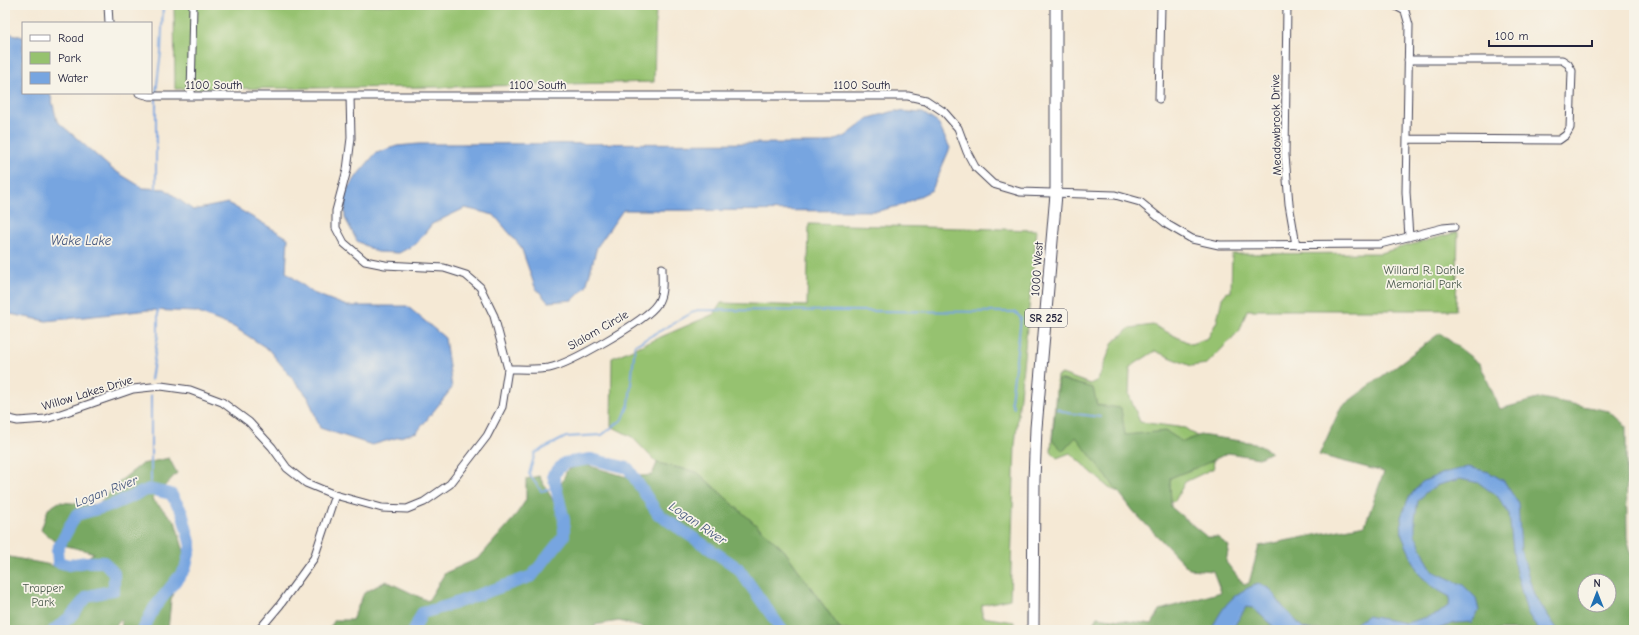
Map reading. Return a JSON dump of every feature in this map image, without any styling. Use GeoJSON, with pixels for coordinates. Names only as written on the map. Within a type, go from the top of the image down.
{"type":"FeatureCollection","features":[{"type":"Feature","properties":{"kind":"main road","name":"1000 West"},"geometry":{"type":"LineString","coordinates":[[1033,630],[1034,480],[1036,428],[1056,194],[1056,5]]}},
{"type":"Feature","properties":{"kind":"street"},"geometry":{"type":"LineString","coordinates":[[108,5],[109,22]]}},
{"type":"Feature","properties":{"kind":"street"},"geometry":{"type":"LineString","coordinates":[[190,96],[193,5]]}},
{"type":"Feature","properties":{"kind":"street"},"geometry":{"type":"LineString","coordinates":[[1159,98],[1161,5]]}},
{"type":"Feature","properties":{"kind":"street","name":"Meadowbrook Drive"},"geometry":{"type":"LineString","coordinates":[[1287,5],[1285,155],[1289,204],[1296,245]]}},
{"type":"Feature","properties":{"kind":"street"},"geometry":{"type":"LineString","coordinates":[[1385,5],[1394,5],[1405,11],[1409,25],[1406,192],[1409,237]]}},
{"type":"Feature","properties":{"kind":"street"},"geometry":{"type":"LineString","coordinates":[[1407,138],[1559,140],[1566,135],[1570,128],[1572,71],[1568,64],[1562,60],[1408,60]]}},
{"type":"Feature","properties":{"kind":"street","name":"1100 South"},"geometry":{"type":"LineString","coordinates":[[143,94],[150,96],[908,96],[926,100],[944,112],[958,128],[967,152],[975,167],[993,184],[1020,192],[1056,194]]}},
{"type":"Feature","properties":{"kind":"street","name":"Willow Lakes Drive"},"geometry":{"type":"LineString","coordinates":[[5,418],[18,421],[46,419],[133,389],[162,386],[190,390],[222,402],[249,422],[272,447],[287,468],[306,483],[335,495],[382,508],[407,509],[431,498],[450,484],[487,436],[502,407],[508,369],[494,316],[480,288],[466,275],[444,268],[385,265],[364,261],[344,244],[336,228],[336,211],[347,170],[351,138],[350,96]]}},
{"type":"Feature","properties":{"kind":"street"},"geometry":{"type":"LineString","coordinates":[[1056,194],[1115,195],[1140,202],[1168,225],[1192,239],[1219,245],[1380,244],[1454,226]]}},
{"type":"Feature","properties":{"kind":"street","name":"Slalom Circle"},"geometry":{"type":"LineString","coordinates":[[508,369],[549,368],[586,353],[648,314],[657,304],[662,293],[662,268]]}},
{"type":"Feature","properties":{"kind":"street"},"geometry":{"type":"LineString","coordinates":[[259,630],[280,606],[314,558],[335,495]]}},
{"type":"Feature","properties":{"kind":"green space"},"geometry":{"type":"Polygon","coordinates":[[[174,5],[656,5],[654,82],[445,87],[175,89],[174,5]]]}},
{"type":"Feature","properties":{"kind":"green space"},"geometry":{"type":"Polygon","coordinates":[[[809,224],[1037,230],[1015,445],[1010,599],[982,605],[982,617],[1014,622],[1015,630],[841,630],[784,550],[697,472],[657,463],[632,437],[611,426],[612,358],[714,314],[721,303],[807,306],[809,224]]]}},
{"type":"Feature","properties":{"kind":"green space","name":"Willard R. Dahle Memorial Park"},"geometry":{"type":"Polygon","coordinates":[[[1458,232],[1456,310],[1247,310],[1240,330],[1207,364],[1191,366],[1155,351],[1130,367],[1129,395],[1140,422],[1185,428],[1211,446],[1214,468],[1185,482],[1175,501],[1143,502],[1109,488],[1070,453],[1057,458],[1051,451],[1057,376],[1062,374],[1090,384],[1098,380],[1113,342],[1130,328],[1153,325],[1191,344],[1208,338],[1217,321],[1222,298],[1227,292],[1231,292],[1232,254],[1380,253],[1458,232]]]}},
{"type":"Feature","properties":{"kind":"green space"},"geometry":{"type":"Polygon","coordinates":[[[1440,333],[1480,364],[1500,409],[1541,398],[1609,411],[1626,426],[1627,538],[1634,563],[1634,630],[1089,630],[1097,617],[1152,624],[1160,610],[1221,592],[1213,571],[1189,569],[1134,512],[1076,437],[1063,451],[1052,440],[1059,379],[1093,388],[1097,405],[1121,408],[1125,435],[1166,431],[1183,442],[1200,435],[1255,443],[1271,452],[1259,458],[1228,453],[1170,478],[1171,507],[1207,537],[1217,537],[1229,546],[1226,562],[1244,585],[1249,583],[1259,546],[1365,525],[1384,472],[1319,455],[1341,407],[1440,333]]]}},
{"type":"Feature","properties":{"kind":"green space","name":"Trapper Park"},"geometry":{"type":"Polygon","coordinates":[[[169,458],[177,473],[152,499],[175,521],[184,552],[171,600],[168,630],[122,630],[121,619],[113,630],[5,630],[5,556],[68,570],[94,553],[66,546],[54,540],[41,530],[48,509],[59,502],[97,505],[120,481],[142,464],[169,458]]]}},
{"type":"Feature","properties":{"kind":"green space"},"geometry":{"type":"Polygon","coordinates":[[[657,463],[697,472],[784,550],[841,630],[650,630],[619,621],[595,625],[595,630],[328,630],[335,620],[352,620],[364,593],[386,581],[428,601],[445,573],[479,558],[513,519],[526,500],[526,479],[539,476],[554,502],[567,470],[583,464],[627,477],[652,475],[657,463]]]}},
{"type":"Feature","properties":{"kind":"water","name":"Wake Lake"},"geometry":{"type":"Polygon","coordinates":[[[5,32],[22,37],[22,94],[50,94],[57,121],[112,169],[143,188],[165,189],[193,210],[228,203],[288,238],[286,272],[313,293],[347,306],[407,306],[445,338],[452,388],[417,432],[372,445],[320,428],[308,397],[268,349],[234,327],[196,312],[149,310],[46,321],[5,313],[5,32]]]}},
{"type":"Feature","properties":{"kind":"water"},"geometry":{"type":"Polygon","coordinates":[[[895,111],[923,113],[938,123],[950,148],[932,190],[902,205],[878,211],[623,210],[597,247],[586,287],[573,300],[548,302],[535,287],[521,247],[494,215],[465,208],[432,224],[416,244],[399,253],[377,252],[357,241],[345,218],[345,193],[359,173],[376,153],[397,146],[419,144],[827,143],[846,136],[869,118],[895,111]]]}},
{"type":"Feature","properties":{"kind":"water"},"geometry":{"type":"Polygon","coordinates":[[[1468,467],[1489,472],[1504,481],[1518,503],[1521,550],[1534,595],[1558,630],[1538,630],[1527,612],[1515,568],[1509,514],[1498,497],[1479,483],[1460,479],[1438,485],[1426,492],[1418,501],[1415,518],[1415,535],[1432,571],[1463,585],[1476,598],[1479,611],[1472,622],[1455,623],[1435,630],[1338,630],[1352,626],[1367,616],[1406,623],[1438,614],[1449,605],[1450,597],[1434,588],[1419,574],[1402,536],[1401,517],[1409,497],[1422,482],[1443,473],[1468,467]]]}},
{"type":"Feature","properties":{"kind":"water"},"geometry":{"type":"Polygon","coordinates":[[[1258,584],[1269,588],[1283,607],[1303,628],[1312,630],[1277,630],[1253,608],[1246,607],[1232,630],[1211,630],[1229,601],[1241,592],[1258,584]]]}},
{"type":"Feature","properties":{"kind":"waterway"},"geometry":{"type":"LineString","coordinates":[[156,93],[161,52],[163,5]]}},
{"type":"Feature","properties":{"kind":"waterway"},"geometry":{"type":"LineString","coordinates":[[156,98],[156,189]]}},
{"type":"Feature","properties":{"kind":"waterway"},"geometry":{"type":"LineString","coordinates":[[151,380],[158,334],[158,308]]}},
{"type":"Feature","properties":{"kind":"waterway"},"geometry":{"type":"LineString","coordinates":[[556,488],[541,491],[529,474],[535,453],[566,437],[602,435],[623,419],[629,404],[635,345],[697,310],[1015,312],[1021,318],[1011,401],[1014,408]]}},
{"type":"Feature","properties":{"kind":"waterway"},"geometry":{"type":"LineString","coordinates":[[149,489],[151,481],[151,395]]}},
{"type":"Feature","properties":{"kind":"waterway"},"geometry":{"type":"LineString","coordinates":[[1057,409],[1068,413],[1101,417]]}},
{"type":"Feature","properties":{"kind":"waterway","name":"Logan River"},"geometry":{"type":"LineString","coordinates":[[414,630],[422,613],[450,605],[532,576],[564,536],[564,520],[553,475],[564,463],[591,459],[628,468],[658,514],[738,568],[782,630]]}},
{"type":"Feature","properties":{"kind":"waterway","name":"Logan River"},"geometry":{"type":"LineString","coordinates":[[54,630],[70,617],[88,596],[114,590],[114,573],[104,562],[86,562],[69,565],[58,562],[57,550],[76,515],[112,505],[149,489],[171,494],[182,512],[191,546],[185,569],[154,608],[143,630]]}}]}
